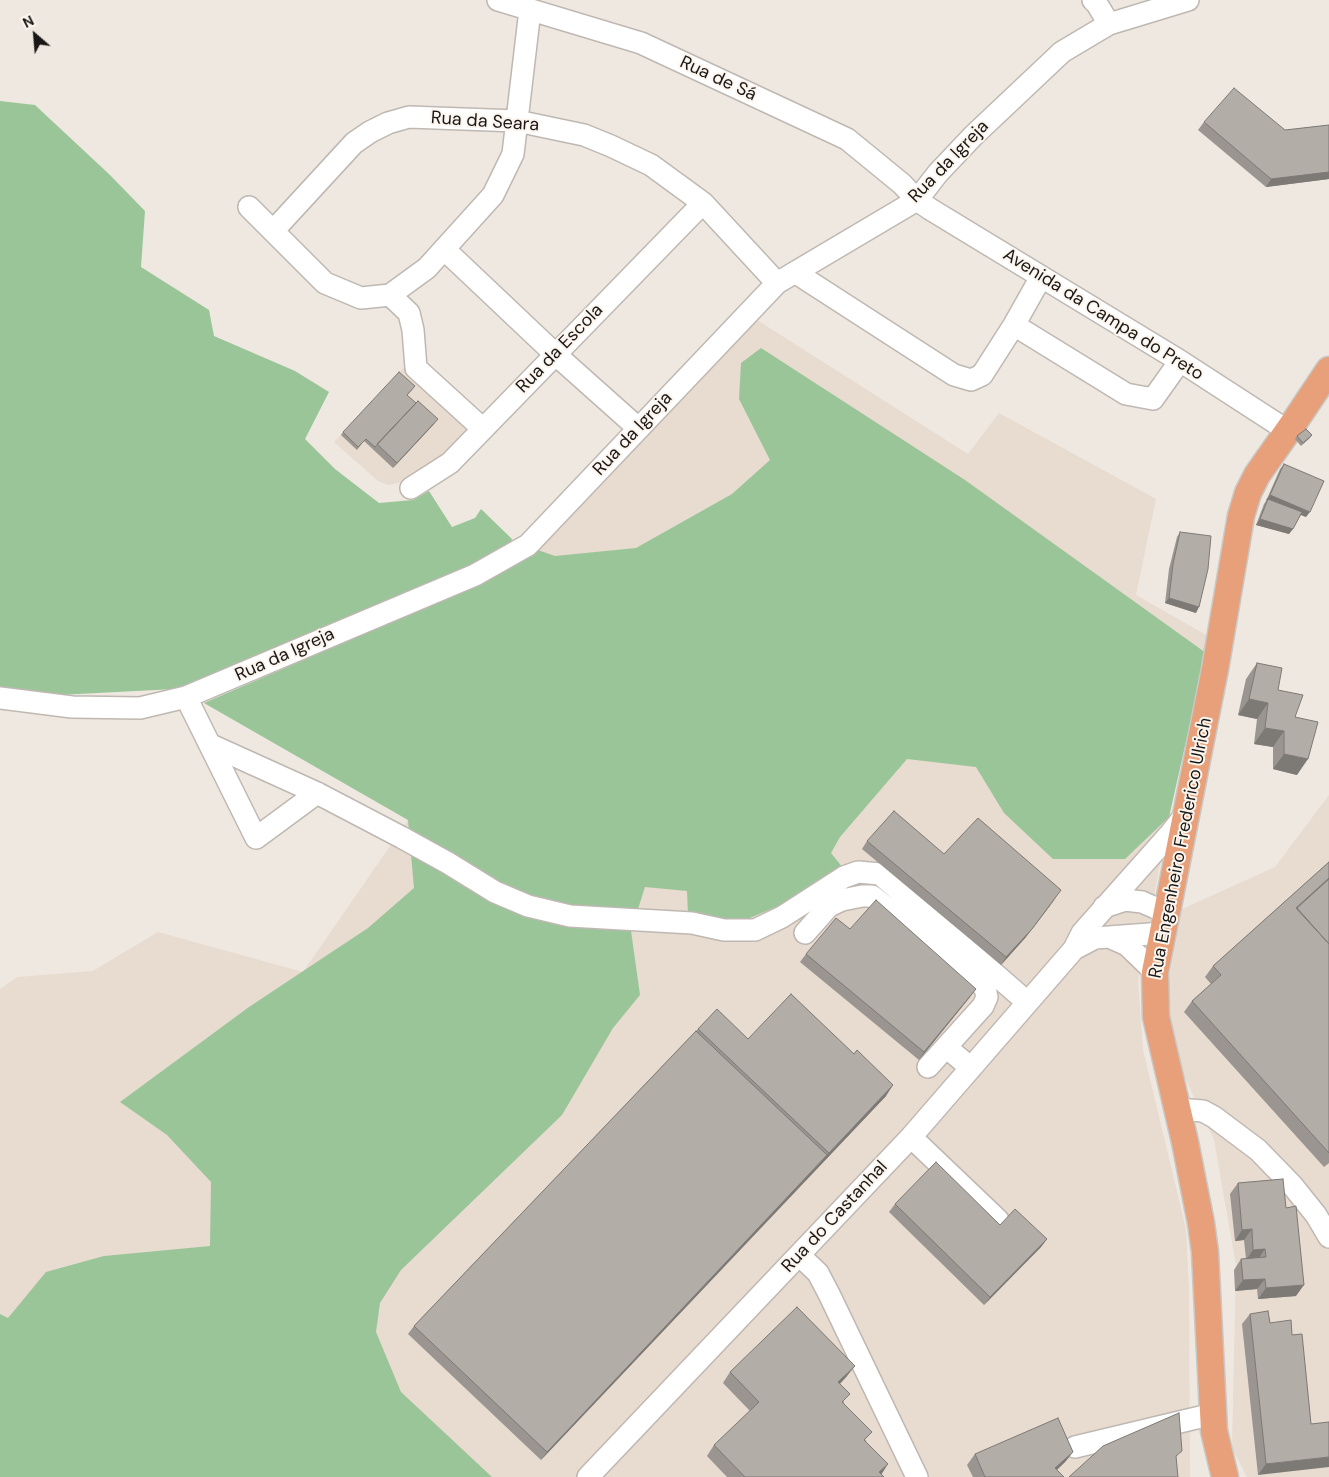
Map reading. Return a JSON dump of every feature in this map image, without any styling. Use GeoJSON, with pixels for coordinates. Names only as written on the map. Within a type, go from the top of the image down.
{"type":"FeatureCollection","features":[{"type":"Feature","properties":{"kind":"main road","name":"Rua Engenheiro Frederico Ulrich"},"geometry":{"type":"LineString","coordinates":[[1225,1474],[1216,1446],[1213,1414],[1205,1252],[1195,1193],[1156,1016],[1154,972],[1165,925],[1215,668],[1241,516],[1256,475],[1329,370]]}},
{"type":"Feature","properties":{"kind":"street","name":"Rua de Sá"},"geometry":{"type":"LineString","coordinates":[[498,0],[641,43],[847,139],[902,184],[917,200]]}},
{"type":"Feature","properties":{"kind":"street"},"geometry":{"type":"LineString","coordinates":[[1093,0],[1109,24]]}},
{"type":"Feature","properties":{"kind":"street","name":"Rua da Igreja"},"geometry":{"type":"LineString","coordinates":[[0,698],[72,707],[140,708],[186,697],[475,575],[528,545],[777,283],[917,200],[938,173],[973,136],[1062,52],[1109,24],[1188,0]]}},
{"type":"Feature","properties":{"kind":"street"},"geometry":{"type":"LineString","coordinates":[[249,207],[325,283],[362,298],[390,295],[427,268],[493,195],[513,154],[530,10]]}},
{"type":"Feature","properties":{"kind":"street","name":"Rua da Seara"},"geometry":{"type":"LineString","coordinates":[[273,231],[354,143],[388,123],[409,117],[518,120],[584,135],[651,165],[704,203],[777,283]]}},
{"type":"Feature","properties":{"kind":"street","name":"Avenida da Campa do Preto"},"geometry":{"type":"LineString","coordinates":[[917,200],[1180,361],[1288,431]]}},
{"type":"Feature","properties":{"kind":"street","name":"Rua da Escola"},"geometry":{"type":"LineString","coordinates":[[411,488],[450,462],[704,203]]}},
{"type":"Feature","properties":{"kind":"street"},"geometry":{"type":"LineString","coordinates":[[444,249],[555,354],[638,428]]}},
{"type":"Feature","properties":{"kind":"street"},"geometry":{"type":"LineString","coordinates":[[796,273],[954,375],[971,380],[982,375],[1014,325],[1041,277]]}},
{"type":"Feature","properties":{"kind":"street"},"geometry":{"type":"LineString","coordinates":[[390,295],[409,313],[414,330],[416,368],[483,429]]}},
{"type":"Feature","properties":{"kind":"street"},"geometry":{"type":"LineString","coordinates":[[1014,325],[1126,394],[1153,399],[1180,361]]}},
{"type":"Feature","properties":{"kind":"street"},"geometry":{"type":"LineString","coordinates":[[186,697],[256,838],[316,793]]}},
{"type":"Feature","properties":{"kind":"street"},"geometry":{"type":"LineString","coordinates":[[211,745],[316,793],[448,863],[494,892],[528,906],[570,916],[692,923],[724,930],[754,930],[782,917],[844,877],[858,872],[880,874],[1027,1002]]}},
{"type":"Feature","properties":{"kind":"street","name":"Rua do Castanhal"},"geometry":{"type":"LineString","coordinates":[[588,1477],[911,1137],[1074,949],[1082,933],[1185,815]]}},
{"type":"Feature","properties":{"kind":"street"},"geometry":{"type":"LineString","coordinates":[[805,933],[830,906],[849,899],[872,896],[984,988],[987,997],[982,1006],[928,1067]]}},
{"type":"Feature","properties":{"kind":"street"},"geometry":{"type":"LineString","coordinates":[[1104,907],[1125,900],[1142,902],[1158,909],[1165,925]]}},
{"type":"Feature","properties":{"kind":"street","name":"Rua do Castanhal"},"geometry":{"type":"LineString","coordinates":[[1074,949],[1095,938],[1109,937],[1165,925]]}},
{"type":"Feature","properties":{"kind":"street"},"geometry":{"type":"LineString","coordinates":[[1109,937],[1127,945],[1154,972]]}},
{"type":"Feature","properties":{"kind":"street"},"geometry":{"type":"LineString","coordinates":[[946,1047],[971,1068]]}},
{"type":"Feature","properties":{"kind":"street"},"geometry":{"type":"LineString","coordinates":[[1177,1110],[1203,1111],[1258,1150],[1292,1185],[1316,1215],[1329,1238]]}},
{"type":"Feature","properties":{"kind":"street"},"geometry":{"type":"LineString","coordinates":[[911,1137],[998,1220]]}},
{"type":"Feature","properties":{"kind":"street"},"geometry":{"type":"LineString","coordinates":[[800,1255],[818,1273],[917,1477]]}},
{"type":"Feature","properties":{"kind":"street"},"geometry":{"type":"LineString","coordinates":[[1075,1447],[1213,1414]]}},
{"type":"Feature","properties":{"kind":"shaded area"},"geometry":{"type":"Polygon","coordinates":[[[757,320],[968,454],[999,413],[1156,499],[1136,595],[1208,636],[1169,817],[1138,981],[1143,1050],[1186,1229],[1189,1288],[1190,1477],[0,1477],[0,989],[17,977],[93,971],[158,932],[303,972],[408,820],[204,703],[466,590],[548,541],[757,320]]]}},
{"type":"Feature","properties":{"kind":"shaded area"},"geometry":{"type":"Polygon","coordinates":[[[403,368],[469,429],[470,433],[436,461],[432,460],[429,466],[398,483],[388,485],[378,481],[334,442],[403,368]]]}},
{"type":"Feature","properties":{"kind":"shaded area"},"geometry":{"type":"Polygon","coordinates":[[[1329,795],[1329,1477],[1247,1477],[1232,1448],[1236,1265],[1214,1140],[1173,1052],[1164,1007],[1182,909],[1275,867],[1329,795]]]}},
{"type":"Feature","properties":{"kind":"green space"},"geometry":{"type":"Polygon","coordinates":[[[0,101],[35,105],[110,175],[145,211],[141,267],[209,310],[214,336],[295,371],[329,392],[305,439],[335,469],[379,503],[413,500],[429,491],[452,527],[475,518],[481,509],[512,539],[509,550],[349,619],[175,689],[59,695],[0,688],[0,101]]]}},
{"type":"Feature","properties":{"kind":"green space"},"geometry":{"type":"Polygon","coordinates":[[[761,348],[965,480],[1206,653],[1169,817],[1125,859],[1053,859],[1004,813],[976,767],[907,759],[840,837],[831,853],[843,868],[804,895],[738,923],[688,915],[687,891],[645,887],[631,931],[640,995],[613,1028],[562,1115],[401,1270],[380,1303],[376,1332],[401,1392],[492,1477],[0,1477],[0,1314],[8,1318],[46,1272],[104,1256],[210,1246],[211,1182],[167,1135],[120,1102],[249,1007],[368,928],[414,888],[408,820],[204,703],[466,590],[535,549],[555,556],[636,548],[732,494],[770,460],[739,399],[741,363],[761,348]]]}},
{"type":"Feature","properties":{"kind":"building"},"geometry":{"type":"Polygon","coordinates":[[[1234,88],[1285,130],[1329,125],[1329,172],[1271,179],[1204,122],[1234,88]]]}},
{"type":"Feature","properties":{"kind":"building"},"geometry":{"type":"Polygon","coordinates":[[[399,372],[415,386],[407,395],[416,403],[375,447],[366,439],[358,447],[343,432],[399,372]]]}},
{"type":"Feature","properties":{"kind":"building"},"geometry":{"type":"Polygon","coordinates":[[[418,401],[438,419],[397,463],[377,444],[418,401]]]}},
{"type":"Feature","properties":{"kind":"building"},"geometry":{"type":"Polygon","coordinates":[[[1306,429],[1312,435],[1303,443],[1297,436],[1306,429]]]}},
{"type":"Feature","properties":{"kind":"building"},"geometry":{"type":"Polygon","coordinates":[[[1284,464],[1324,481],[1310,512],[1270,495],[1284,464]]]}},
{"type":"Feature","properties":{"kind":"building"},"geometry":{"type":"Polygon","coordinates":[[[1268,499],[1302,512],[1293,529],[1260,519],[1268,499]]]}},
{"type":"Feature","properties":{"kind":"building"},"geometry":{"type":"Polygon","coordinates":[[[1180,532],[1211,536],[1208,569],[1199,607],[1169,598],[1173,564],[1180,532]]]}},
{"type":"Feature","properties":{"kind":"building"},"geometry":{"type":"Polygon","coordinates":[[[1257,663],[1282,668],[1278,690],[1303,695],[1295,717],[1318,722],[1308,759],[1284,754],[1284,731],[1265,728],[1268,703],[1249,699],[1257,663]]]}},
{"type":"Feature","properties":{"kind":"building"},"geometry":{"type":"Polygon","coordinates":[[[894,811],[944,854],[978,818],[1061,890],[1032,929],[1006,957],[867,841],[894,811]]]}},
{"type":"Feature","properties":{"kind":"building"},"geometry":{"type":"Polygon","coordinates":[[[1329,862],[1329,878],[1296,908],[1329,944],[1329,1153],[1192,1001],[1221,975],[1213,966],[1329,862]]]}},
{"type":"Feature","properties":{"kind":"building"},"geometry":{"type":"Polygon","coordinates":[[[1329,879],[1329,944],[1297,908],[1329,879]]]}},
{"type":"Feature","properties":{"kind":"building"},"geometry":{"type":"Polygon","coordinates":[[[876,900],[976,989],[924,1052],[806,954],[836,918],[850,929],[876,900]]]}},
{"type":"Feature","properties":{"kind":"building"},"geometry":{"type":"Polygon","coordinates":[[[791,994],[854,1054],[857,1050],[893,1085],[829,1153],[698,1029],[717,1009],[748,1039],[791,994]]]}},
{"type":"Feature","properties":{"kind":"building"},"geometry":{"type":"Polygon","coordinates":[[[696,1031],[827,1155],[547,1452],[414,1326],[696,1031]]]}},
{"type":"Feature","properties":{"kind":"building"},"geometry":{"type":"Polygon","coordinates":[[[936,1162],[1000,1225],[1015,1209],[1047,1239],[990,1297],[895,1204],[936,1162]]]}},
{"type":"Feature","properties":{"kind":"building"},"geometry":{"type":"Polygon","coordinates":[[[1283,1179],[1286,1208],[1296,1206],[1304,1285],[1266,1288],[1265,1279],[1243,1280],[1241,1259],[1266,1257],[1265,1249],[1253,1250],[1252,1229],[1242,1230],[1238,1183],[1283,1179]]]}},
{"type":"Feature","properties":{"kind":"building"},"geometry":{"type":"Polygon","coordinates":[[[797,1307],[855,1366],[838,1382],[850,1394],[842,1402],[872,1432],[864,1440],[888,1464],[879,1472],[884,1477],[745,1477],[714,1445],[759,1402],[730,1372],[797,1307]]]}},
{"type":"Feature","properties":{"kind":"building"},"geometry":{"type":"Polygon","coordinates":[[[1268,1311],[1270,1323],[1291,1320],[1292,1335],[1302,1334],[1311,1424],[1329,1422],[1329,1457],[1266,1464],[1250,1314],[1268,1311]]]}},
{"type":"Feature","properties":{"kind":"building"},"geometry":{"type":"Polygon","coordinates":[[[1179,1413],[1182,1451],[1176,1456],[1178,1477],[1069,1477],[1103,1446],[1179,1413]]]}},
{"type":"Feature","properties":{"kind":"building"},"geometry":{"type":"Polygon","coordinates":[[[1058,1418],[1073,1452],[1055,1468],[1064,1477],[985,1477],[975,1454],[1058,1418]]]}}]}
